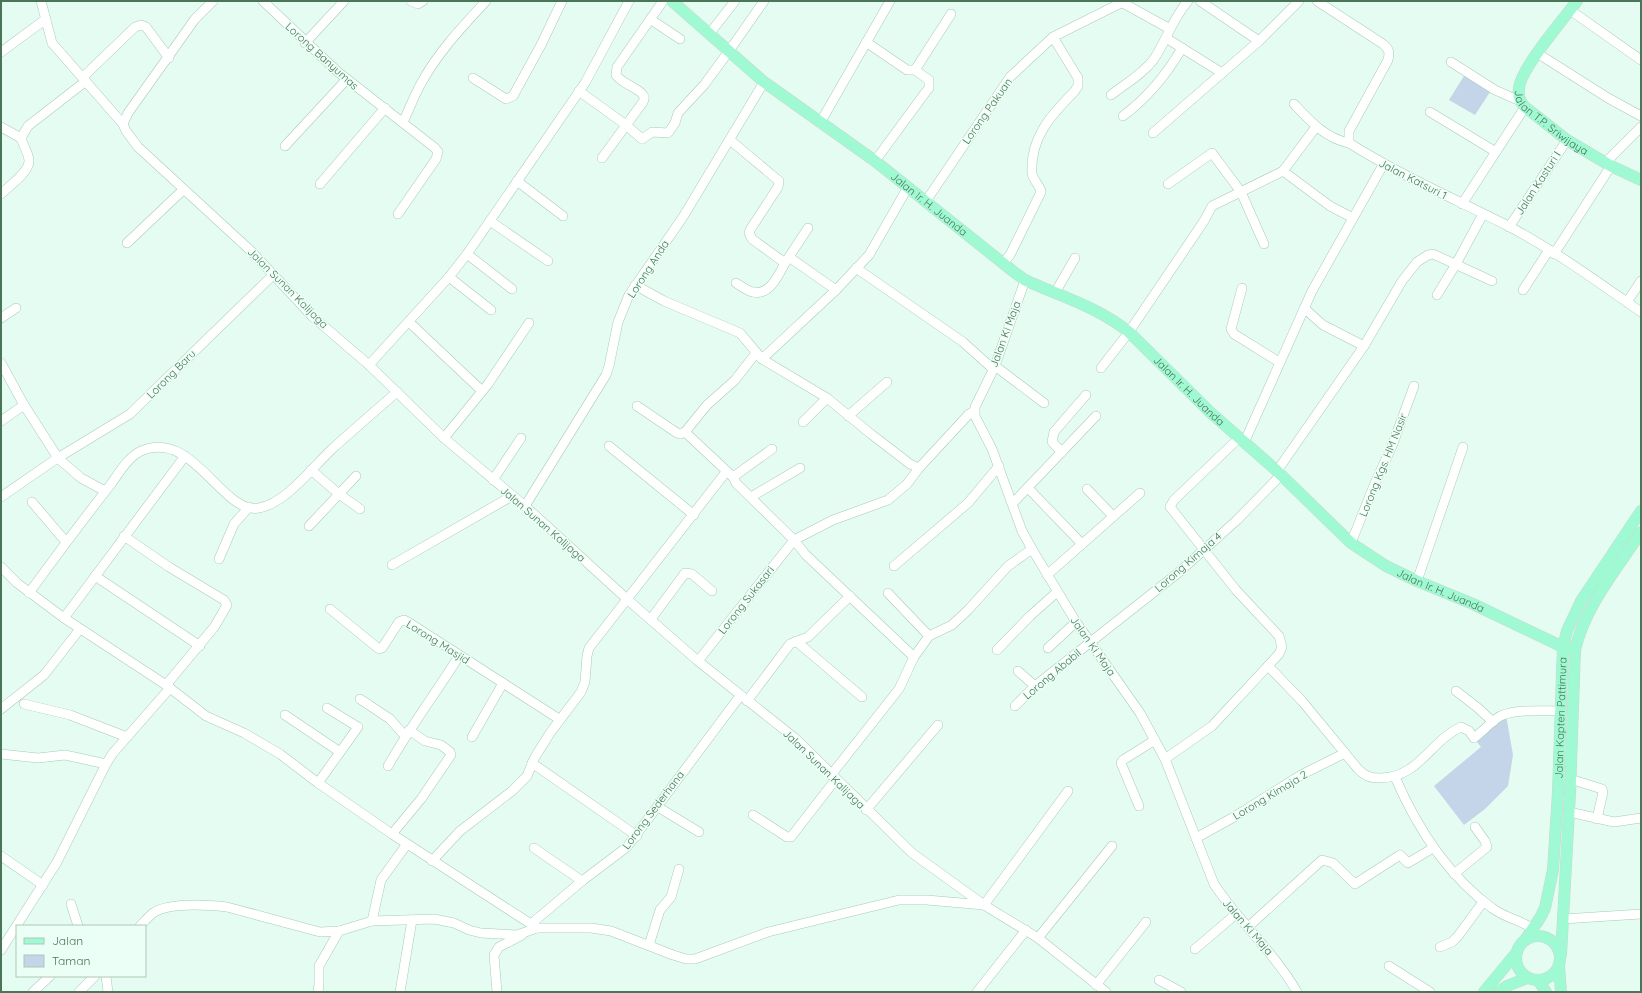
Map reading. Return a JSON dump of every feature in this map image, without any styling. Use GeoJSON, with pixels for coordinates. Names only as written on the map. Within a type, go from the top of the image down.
{"type":"FeatureCollection","features":[{"type":"Feature","properties":{"kind":"main road","name":"Jalan Ir. H. Juanda"},"geometry":{"type":"LineString","coordinates":[[678,3],[764,82],[875,161],[1024,280],[1100,311],[1129,332],[1351,543],[1386,566],[1417,581],[1474,604],[1563,646],[1575,650]]}},
{"type":"Feature","properties":{"kind":"main road","name":"Jalan T.P. Sriwijaya"},"geometry":{"type":"LineString","coordinates":[[1573,4],[1537,53],[1520,82],[1518,89],[1522,104],[1567,140],[1608,164],[1641,180]]}},
{"type":"Feature","properties":{"kind":"main road","name":"Jalan Kapten Pattimura"},"geometry":{"type":"LineString","coordinates":[[1525,940],[1533,930],[1545,908],[1553,870],[1558,792],[1563,646],[1567,631],[1581,601],[1641,511]]}},
{"type":"Feature","properties":{"kind":"main road","name":"Jalan Kapten Pattimura"},"geometry":{"type":"LineString","coordinates":[[1561,992],[1560,961],[1564,919],[1575,650],[1578,635],[1586,616],[1641,532]]}},
{"type":"Feature","properties":{"kind":"main road"},"geometry":{"type":"LineString","coordinates":[[1558,792],[1570,793]]}},
{"type":"Feature","properties":{"kind":"main road"},"geometry":{"type":"LineString","coordinates":[[1484,992],[1525,940],[1537,936],[1550,939],[1559,949],[1560,961],[1548,978],[1533,979],[1507,986],[1499,992]]}},
{"type":"Feature","properties":{"kind":"main road"},"geometry":{"type":"LineString","coordinates":[[1517,952],[1516,960],[1518,967],[1546,992]]}},
{"type":"Feature","properties":{"kind":"street","name":"Jalan Sunan Kalijaga"},"geometry":{"type":"LineString","coordinates":[[41,1],[52,43],[123,124],[126,131],[138,147],[251,251],[312,316],[369,365],[444,438],[525,506],[628,600],[698,661],[796,739],[866,810],[912,853],[984,905],[1038,938],[1106,992]]}},
{"type":"Feature","properties":{"kind":"street"},"geometry":{"type":"LineString","coordinates":[[123,124],[128,113],[169,58],[195,19],[213,1]]}},
{"type":"Feature","properties":{"kind":"street","name":"Lorong Banyumas"},"geometry":{"type":"LineString","coordinates":[[263,1],[305,43],[346,80],[403,122],[438,152],[436,159],[398,214]]}},
{"type":"Feature","properties":{"kind":"street"},"geometry":{"type":"LineString","coordinates":[[305,43],[344,1]]}},
{"type":"Feature","properties":{"kind":"street"},"geometry":{"type":"LineString","coordinates":[[411,1],[418,4],[423,1]]}},
{"type":"Feature","properties":{"kind":"street"},"geometry":{"type":"LineString","coordinates":[[403,122],[422,81],[433,63],[459,30],[486,1]]}},
{"type":"Feature","properties":{"kind":"street"},"geometry":{"type":"LineString","coordinates":[[473,78],[506,100],[513,96],[541,45],[562,1]]}},
{"type":"Feature","properties":{"kind":"street"},"geometry":{"type":"LineString","coordinates":[[369,365],[449,277],[467,254],[579,92],[628,1]]}},
{"type":"Feature","properties":{"kind":"street"},"geometry":{"type":"LineString","coordinates":[[602,158],[643,102],[644,95],[620,81],[616,76],[616,70],[663,1]]}},
{"type":"Feature","properties":{"kind":"street"},"geometry":{"type":"LineString","coordinates":[[710,33],[735,1]]}},
{"type":"Feature","properties":{"kind":"street"},"geometry":{"type":"LineString","coordinates":[[579,92],[626,125],[642,139],[652,132],[668,133],[675,123],[678,113],[704,85],[764,1]]}},
{"type":"Feature","properties":{"kind":"street"},"geometry":{"type":"LineString","coordinates":[[820,123],[890,1]]}},
{"type":"Feature","properties":{"kind":"street"},"geometry":{"type":"LineString","coordinates":[[1111,95],[1146,68],[1153,60],[1188,1]]}},
{"type":"Feature","properties":{"kind":"street"},"geometry":{"type":"LineString","coordinates":[[1200,1],[1259,41]]}},
{"type":"Feature","properties":{"kind":"street"},"geometry":{"type":"LineString","coordinates":[[1153,133],[1259,41],[1299,1]]}},
{"type":"Feature","properties":{"kind":"street"},"geometry":{"type":"LineString","coordinates":[[1317,1],[1383,44],[1388,48],[1390,54],[1349,131],[1349,143]]}},
{"type":"Feature","properties":{"kind":"street"},"geometry":{"type":"LineString","coordinates":[[1124,2],[1168,33],[1182,48],[1222,73]]}},
{"type":"Feature","properties":{"kind":"street","name":"Lorong Pakuan"},"geometry":{"type":"LineString","coordinates":[[926,201],[1007,80],[1053,37],[1124,2]]}},
{"type":"Feature","properties":{"kind":"street"},"geometry":{"type":"LineString","coordinates":[[1573,4],[1641,60]]}},
{"type":"Feature","properties":{"kind":"street"},"geometry":{"type":"LineString","coordinates":[[915,70],[951,14]]}},
{"type":"Feature","properties":{"kind":"street"},"geometry":{"type":"LineString","coordinates":[[1,52],[46,19]]}},
{"type":"Feature","properties":{"kind":"street"},"geometry":{"type":"LineString","coordinates":[[650,19],[680,39]]}},
{"type":"Feature","properties":{"kind":"street"},"geometry":{"type":"LineString","coordinates":[[21,138],[28,126],[84,79],[135,27],[141,25],[146,27],[169,58]]}},
{"type":"Feature","properties":{"kind":"street"},"geometry":{"type":"LineString","coordinates":[[1003,264],[1010,254],[1041,192],[1041,189],[1034,181],[1032,173],[1033,158],[1043,127],[1078,86],[1078,78],[1053,37]]}},
{"type":"Feature","properties":{"kind":"street"},"geometry":{"type":"LineString","coordinates":[[866,42],[907,70],[915,70],[929,80],[929,88],[875,161]]}},
{"type":"Feature","properties":{"kind":"street"},"geometry":{"type":"LineString","coordinates":[[1123,116],[1143,100],[1168,70],[1182,48]]}},
{"type":"Feature","properties":{"kind":"street"},"geometry":{"type":"LineString","coordinates":[[1537,53],[1608,98],[1641,116]]}},
{"type":"Feature","properties":{"kind":"street"},"geometry":{"type":"LineString","coordinates":[[1451,62],[1495,90],[1522,104],[1496,152],[1462,204]]}},
{"type":"Feature","properties":{"kind":"street"},"geometry":{"type":"LineString","coordinates":[[285,146],[346,80]]}},
{"type":"Feature","properties":{"kind":"street","name":"Lorong Anda"},"geometry":{"type":"LineString","coordinates":[[525,506],[580,420],[606,375],[618,322],[635,285],[682,217],[764,82]]}},
{"type":"Feature","properties":{"kind":"street","name":"Jalan Katsuri 1"},"geometry":{"type":"LineString","coordinates":[[1294,104],[1316,127],[1339,141],[1349,143],[1383,165],[1509,227],[1551,252],[1641,312]]}},
{"type":"Feature","properties":{"kind":"street"},"geometry":{"type":"LineString","coordinates":[[320,184],[385,108]]}},
{"type":"Feature","properties":{"kind":"street"},"geometry":{"type":"LineString","coordinates":[[1430,112],[1496,152]]}},
{"type":"Feature","properties":{"kind":"street"},"geometry":{"type":"LineString","coordinates":[[1,127],[21,138],[29,158],[29,164],[25,171],[1,194]]}},
{"type":"Feature","properties":{"kind":"street"},"geometry":{"type":"LineString","coordinates":[[1101,368],[1129,332],[1204,221],[1209,210],[1223,200],[1283,171],[1316,127]]}},
{"type":"Feature","properties":{"kind":"street"},"geometry":{"type":"LineString","coordinates":[[1523,290],[1551,252],[1608,164],[1641,127]]}},
{"type":"Feature","properties":{"kind":"street"},"geometry":{"type":"LineString","coordinates":[[730,140],[779,181],[778,187],[749,233],[752,239],[836,290]]}},
{"type":"Feature","properties":{"kind":"street","name":"Jalan Kasturi I"},"geometry":{"type":"LineString","coordinates":[[1509,227],[1567,140]]}},
{"type":"Feature","properties":{"kind":"street"},"geometry":{"type":"LineString","coordinates":[[1168,184],[1212,153],[1241,192],[1264,244]]}},
{"type":"Feature","properties":{"kind":"street"},"geometry":{"type":"LineString","coordinates":[[1165,759],[1212,726],[1279,654],[1282,647],[1279,636],[1236,590],[1203,550],[1170,505],[1242,441],[1312,291],[1383,165]]}},
{"type":"Feature","properties":{"kind":"street"},"geometry":{"type":"LineString","coordinates":[[1283,171],[1330,206],[1354,218]]}},
{"type":"Feature","properties":{"kind":"street"},"geometry":{"type":"LineString","coordinates":[[517,181],[563,216]]}},
{"type":"Feature","properties":{"kind":"street"},"geometry":{"type":"LineString","coordinates":[[637,406],[680,434],[684,432],[707,405],[759,356],[836,290],[873,249],[908,187]]}},
{"type":"Feature","properties":{"kind":"street"},"geometry":{"type":"LineString","coordinates":[[127,243],[183,190]]}},
{"type":"Feature","properties":{"kind":"street"},"geometry":{"type":"LineString","coordinates":[[1437,295],[1456,264],[1483,214]]}},
{"type":"Feature","properties":{"kind":"street"},"geometry":{"type":"LineString","coordinates":[[490,221],[548,261]]}},
{"type":"Feature","properties":{"kind":"street"},"geometry":{"type":"LineString","coordinates":[[736,283],[752,292],[762,292],[771,286],[808,228]]}},
{"type":"Feature","properties":{"kind":"street"},"geometry":{"type":"LineString","coordinates":[[467,254],[512,289]]}},
{"type":"Feature","properties":{"kind":"street","name":"Lorong Kimaja 4"},"geometry":{"type":"LineString","coordinates":[[1090,642],[1178,573],[1237,520],[1279,473],[1364,346],[1402,281],[1417,262],[1428,255],[1433,254],[1456,264]]}},
{"type":"Feature","properties":{"kind":"street"},"geometry":{"type":"LineString","coordinates":[[1055,293],[1076,258]]}},
{"type":"Feature","properties":{"kind":"street"},"geometry":{"type":"LineString","coordinates":[[1456,264],[1492,281]]}},
{"type":"Feature","properties":{"kind":"street"},"geometry":{"type":"LineString","coordinates":[[856,268],[963,342],[994,367],[1044,403]]}},
{"type":"Feature","properties":{"kind":"street","name":"Lorong Baru"},"geometry":{"type":"LineString","coordinates":[[1,497],[58,458],[130,414],[273,275]]}},
{"type":"Feature","properties":{"kind":"street"},"geometry":{"type":"LineString","coordinates":[[449,277],[490,310]]}},
{"type":"Feature","properties":{"kind":"street","name":"Jalan Ki Maja"},"geometry":{"type":"LineString","coordinates":[[1024,280],[994,367],[974,411],[999,466],[1022,531],[1076,622],[1123,687],[1165,759],[1214,884],[1225,902],[1282,966],[1297,992]]}},
{"type":"Feature","properties":{"kind":"street"},"geometry":{"type":"LineString","coordinates":[[1627,302],[1641,281]]}},
{"type":"Feature","properties":{"kind":"street"},"geometry":{"type":"LineString","coordinates":[[635,285],[664,301],[740,333],[751,344],[759,356],[827,398],[910,464],[919,468]]}},
{"type":"Feature","properties":{"kind":"street"},"geometry":{"type":"LineString","coordinates":[[1242,288],[1231,329],[1234,334],[1279,362]]}},
{"type":"Feature","properties":{"kind":"street"},"geometry":{"type":"LineString","coordinates":[[1,318],[16,308]]}},
{"type":"Feature","properties":{"kind":"street"},"geometry":{"type":"LineString","coordinates":[[1304,308],[1323,325],[1364,346]]}},
{"type":"Feature","properties":{"kind":"street"},"geometry":{"type":"LineString","coordinates":[[409,322],[482,390]]}},
{"type":"Feature","properties":{"kind":"street"},"geometry":{"type":"LineString","coordinates":[[444,438],[482,390],[529,323]]}},
{"type":"Feature","properties":{"kind":"street"},"geometry":{"type":"LineString","coordinates":[[1,362],[24,405],[58,458],[81,478],[105,491]]}},
{"type":"Feature","properties":{"kind":"street"},"geometry":{"type":"LineString","coordinates":[[848,416],[887,382]]}},
{"type":"Feature","properties":{"kind":"street","name":"Lorong Kgs. HM Nasir"},"geometry":{"type":"LineString","coordinates":[[1351,543],[1375,483],[1392,446],[1414,386]]}},
{"type":"Feature","properties":{"kind":"street"},"geometry":{"type":"LineString","coordinates":[[29,593],[105,491],[131,459],[139,452],[146,449],[163,448],[185,456],[210,476],[225,493],[249,507],[258,508],[273,503],[285,495],[397,392]]}},
{"type":"Feature","properties":{"kind":"street"},"geometry":{"type":"LineString","coordinates":[[1062,452],[1052,442],[1054,432],[1086,395]]}},
{"type":"Feature","properties":{"kind":"street"},"geometry":{"type":"LineString","coordinates":[[803,422],[827,398]]}},
{"type":"Feature","properties":{"kind":"street"},"geometry":{"type":"LineString","coordinates":[[1,421],[24,405]]}},
{"type":"Feature","properties":{"kind":"street"},"geometry":{"type":"LineString","coordinates":[[794,540],[833,520],[888,500],[907,484],[919,468],[969,414],[974,411]]}},
{"type":"Feature","properties":{"kind":"street"},"geometry":{"type":"LineString","coordinates":[[1013,503],[1096,416]]}},
{"type":"Feature","properties":{"kind":"street"},"geometry":{"type":"LineString","coordinates":[[684,432],[751,496],[794,540],[806,555],[914,657]]}},
{"type":"Feature","properties":{"kind":"street"},"geometry":{"type":"LineString","coordinates":[[493,480],[521,438]]}},
{"type":"Feature","properties":{"kind":"street"},"geometry":{"type":"LineString","coordinates":[[608,446],[694,515]]}},
{"type":"Feature","properties":{"kind":"street"},"geometry":{"type":"LineString","coordinates":[[1417,581],[1463,447]]}},
{"type":"Feature","properties":{"kind":"street"},"geometry":{"type":"LineString","coordinates":[[432,860],[460,831],[522,782],[559,719],[581,692],[585,682],[589,648],[694,515],[730,475],[772,450]]}},
{"type":"Feature","properties":{"kind":"street"},"geometry":{"type":"LineString","coordinates":[[64,618],[185,456]]}},
{"type":"Feature","properties":{"kind":"street"},"geometry":{"type":"LineString","coordinates":[[894,566],[968,503],[999,466]]}},
{"type":"Feature","properties":{"kind":"street"},"geometry":{"type":"LineString","coordinates":[[751,496],[800,468]]}},
{"type":"Feature","properties":{"kind":"street"},"geometry":{"type":"LineString","coordinates":[[312,470],[339,494],[360,509]]}},
{"type":"Feature","properties":{"kind":"street"},"geometry":{"type":"LineString","coordinates":[[309,526],[356,476]]}},
{"type":"Feature","properties":{"kind":"street"},"geometry":{"type":"LineString","coordinates":[[1028,488],[1082,544]]}},
{"type":"Feature","properties":{"kind":"street"},"geometry":{"type":"LineString","coordinates":[[1087,489],[1113,516]]}},
{"type":"Feature","properties":{"kind":"street"},"geometry":{"type":"LineString","coordinates":[[1047,575],[1140,492]]}},
{"type":"Feature","properties":{"kind":"street"},"geometry":{"type":"LineString","coordinates":[[392,565],[512,496]]}},
{"type":"Feature","properties":{"kind":"street"},"geometry":{"type":"LineString","coordinates":[[32,502],[66,542]]}},
{"type":"Feature","properties":{"kind":"street"},"geometry":{"type":"LineString","coordinates":[[219,559],[234,524],[249,507]]}},
{"type":"Feature","properties":{"kind":"street"},"geometry":{"type":"LineString","coordinates":[[17,925],[57,862],[106,764],[200,646],[224,614],[226,609],[226,603],[124,536]]}},
{"type":"Feature","properties":{"kind":"street","name":"Lorong Sukasari"},"geometry":{"type":"LineString","coordinates":[[698,661],[794,540]]}},
{"type":"Feature","properties":{"kind":"street"},"geometry":{"type":"LineString","coordinates":[[753,815],[787,837],[791,837],[833,777],[899,689],[914,657],[929,636],[952,625],[968,610],[1008,566],[1032,549]]}},
{"type":"Feature","properties":{"kind":"street"},"geometry":{"type":"LineString","coordinates":[[1,567],[29,593],[80,629],[168,686],[206,716],[244,733],[280,754],[318,783],[392,834],[534,926],[592,928],[611,931],[686,959],[696,959],[768,932],[898,900],[926,900],[984,905],[1068,791]]}},
{"type":"Feature","properties":{"kind":"street"},"geometry":{"type":"LineString","coordinates":[[651,619],[685,573],[692,574],[712,591]]}},
{"type":"Feature","properties":{"kind":"street"},"geometry":{"type":"LineString","coordinates":[[95,576],[200,646]]}},
{"type":"Feature","properties":{"kind":"street"},"geometry":{"type":"LineString","coordinates":[[997,650],[1030,616],[1058,592]]}},
{"type":"Feature","properties":{"kind":"street"},"geometry":{"type":"LineString","coordinates":[[888,593],[929,636]]}},
{"type":"Feature","properties":{"kind":"street","name":"Lorong Sederhana"},"geometry":{"type":"LineString","coordinates":[[534,926],[582,881],[615,858],[637,836],[744,698],[790,644],[796,641],[804,640],[808,637],[850,596]]}},
{"type":"Feature","properties":{"kind":"street","name":"Lorong Masjid"},"geometry":{"type":"LineString","coordinates":[[330,609],[379,649],[382,648],[399,622],[404,620],[559,719]]}},
{"type":"Feature","properties":{"kind":"street"},"geometry":{"type":"LineString","coordinates":[[1048,648],[1076,622]]}},
{"type":"Feature","properties":{"kind":"street"},"geometry":{"type":"LineString","coordinates":[[1,710],[44,674],[80,629]]}},
{"type":"Feature","properties":{"kind":"street"},"geometry":{"type":"LineString","coordinates":[[796,641],[862,697]]}},
{"type":"Feature","properties":{"kind":"street","name":"Lorong Ababil"},"geometry":{"type":"LineString","coordinates":[[1015,706],[1035,686],[1090,642]]}},
{"type":"Feature","properties":{"kind":"street"},"geometry":{"type":"LineString","coordinates":[[388,766],[407,733],[431,701],[460,656]]}},
{"type":"Feature","properties":{"kind":"street"},"geometry":{"type":"LineString","coordinates":[[1268,666],[1302,701],[1364,775],[1371,778],[1395,777],[1412,768],[1450,732],[1461,727],[1469,731],[1474,738],[1496,718],[1505,714],[1560,711]]}},
{"type":"Feature","properties":{"kind":"street"},"geometry":{"type":"LineString","coordinates":[[1018,671],[1035,686]]}},
{"type":"Feature","properties":{"kind":"street"},"geometry":{"type":"LineString","coordinates":[[472,737],[503,683]]}},
{"type":"Feature","properties":{"kind":"street"},"geometry":{"type":"LineString","coordinates":[[1456,691],[1493,722]]}},
{"type":"Feature","properties":{"kind":"street"},"geometry":{"type":"LineString","coordinates":[[360,699],[390,719],[407,733],[425,741],[441,745],[450,752],[451,755],[421,799],[392,834]]}},
{"type":"Feature","properties":{"kind":"street"},"geometry":{"type":"LineString","coordinates":[[24,704],[70,715],[127,737]]}},
{"type":"Feature","properties":{"kind":"street"},"geometry":{"type":"LineString","coordinates":[[318,783],[358,728],[328,708]]}},
{"type":"Feature","properties":{"kind":"street"},"geometry":{"type":"LineString","coordinates":[[285,715],[340,752]]}},
{"type":"Feature","properties":{"kind":"street"},"geometry":{"type":"LineString","coordinates":[[866,810],[938,725]]}},
{"type":"Feature","properties":{"kind":"street"},"geometry":{"type":"LineString","coordinates":[[1139,806],[1121,763],[1123,760],[1155,740]]}},
{"type":"Feature","properties":{"kind":"street","name":"Lorong Kimaja 2"},"geometry":{"type":"LineString","coordinates":[[1196,838],[1234,817],[1300,775],[1345,753]]}},
{"type":"Feature","properties":{"kind":"street"},"geometry":{"type":"LineString","coordinates":[[1,754],[38,758],[65,755],[106,764]]}},
{"type":"Feature","properties":{"kind":"street"},"geometry":{"type":"LineString","coordinates":[[532,763],[637,836]]}},
{"type":"Feature","properties":{"kind":"street"},"geometry":{"type":"LineString","coordinates":[[1395,777],[1406,803],[1433,848],[1454,874],[1483,902],[1506,918],[1524,924],[1533,930]]}},
{"type":"Feature","properties":{"kind":"street"},"geometry":{"type":"LineString","coordinates":[[1570,779],[1602,789],[1603,792],[1597,819]]}},
{"type":"Feature","properties":{"kind":"street"},"geometry":{"type":"LineString","coordinates":[[658,807],[699,832]]}},
{"type":"Feature","properties":{"kind":"street"},"geometry":{"type":"LineString","coordinates":[[1569,812],[1614,822],[1641,818]]}},
{"type":"Feature","properties":{"kind":"street"},"geometry":{"type":"LineString","coordinates":[[1454,874],[1487,847],[1485,841],[1475,827]]}},
{"type":"Feature","properties":{"kind":"street"},"geometry":{"type":"LineString","coordinates":[[372,921],[381,880],[407,844]]}},
{"type":"Feature","properties":{"kind":"street"},"geometry":{"type":"LineString","coordinates":[[1038,938],[1112,846]]}},
{"type":"Feature","properties":{"kind":"street"},"geometry":{"type":"LineString","coordinates":[[534,848],[582,881]]}},
{"type":"Feature","properties":{"kind":"street"},"geometry":{"type":"LineString","coordinates":[[1248,927],[1322,860],[1334,863],[1355,884],[1400,855],[1408,863],[1433,848]]}},
{"type":"Feature","properties":{"kind":"street"},"geometry":{"type":"LineString","coordinates":[[1,856],[43,885]]}},
{"type":"Feature","properties":{"kind":"street"},"geometry":{"type":"LineString","coordinates":[[649,945],[660,910],[671,897],[680,869]]}},
{"type":"Feature","properties":{"kind":"street"},"geometry":{"type":"LineString","coordinates":[[1440,947],[1452,942],[1458,936],[1483,902]]}},
{"type":"Feature","properties":{"kind":"street"},"geometry":{"type":"LineString","coordinates":[[71,904],[78,925]]}},
{"type":"Feature","properties":{"kind":"street"},"geometry":{"type":"LineString","coordinates":[[141,925],[153,913],[165,908],[214,906],[227,907],[320,932],[339,931],[372,921],[434,919],[454,923],[469,930],[481,933],[517,935],[527,933]]}},
{"type":"Feature","properties":{"kind":"street"},"geometry":{"type":"LineString","coordinates":[[1195,949],[1236,914]]}},
{"type":"Feature","properties":{"kind":"street"},"geometry":{"type":"LineString","coordinates":[[1564,919],[1641,914]]}},
{"type":"Feature","properties":{"kind":"street"},"geometry":{"type":"LineString","coordinates":[[400,992],[412,920]]}},
{"type":"Feature","properties":{"kind":"street"},"geometry":{"type":"LineString","coordinates":[[1096,985],[1146,922]]}},
{"type":"Feature","properties":{"kind":"street"},"geometry":{"type":"LineString","coordinates":[[1,949],[16,926]]}},
{"type":"Feature","properties":{"kind":"street"},"geometry":{"type":"LineString","coordinates":[[497,992],[494,955],[496,949],[527,933],[534,926]]}},
{"type":"Feature","properties":{"kind":"street"},"geometry":{"type":"LineString","coordinates":[[977,992],[1026,930]]}},
{"type":"Feature","properties":{"kind":"street"},"geometry":{"type":"LineString","coordinates":[[318,992],[320,984],[319,966],[339,931]]}},
{"type":"Feature","properties":{"kind":"street"},"geometry":{"type":"LineString","coordinates":[[1389,966],[1430,992]]}},
{"type":"Feature","properties":{"kind":"street"},"geometry":{"type":"LineString","coordinates":[[36,991],[49,977]]}},
{"type":"Feature","properties":{"kind":"street"},"geometry":{"type":"LineString","coordinates":[[78,992],[95,977]]}},
{"type":"Feature","properties":{"kind":"street"},"geometry":{"type":"LineString","coordinates":[[106,977],[108,992]]}},
{"type":"Feature","properties":{"kind":"street"},"geometry":{"type":"LineString","coordinates":[[1159,980],[1181,992]]}},
{"type":"Feature","properties":{"kind":"green space"},"geometry":{"type":"Polygon","coordinates":[[[1464,76],[1490,92],[1475,115],[1449,100],[1464,76]]]}},
{"type":"Feature","properties":{"kind":"green space"},"geometry":{"type":"Polygon","coordinates":[[[1506,715],[1513,755],[1508,786],[1485,809],[1464,825],[1434,786],[1481,747],[1474,738],[1506,715]]]}}]}
